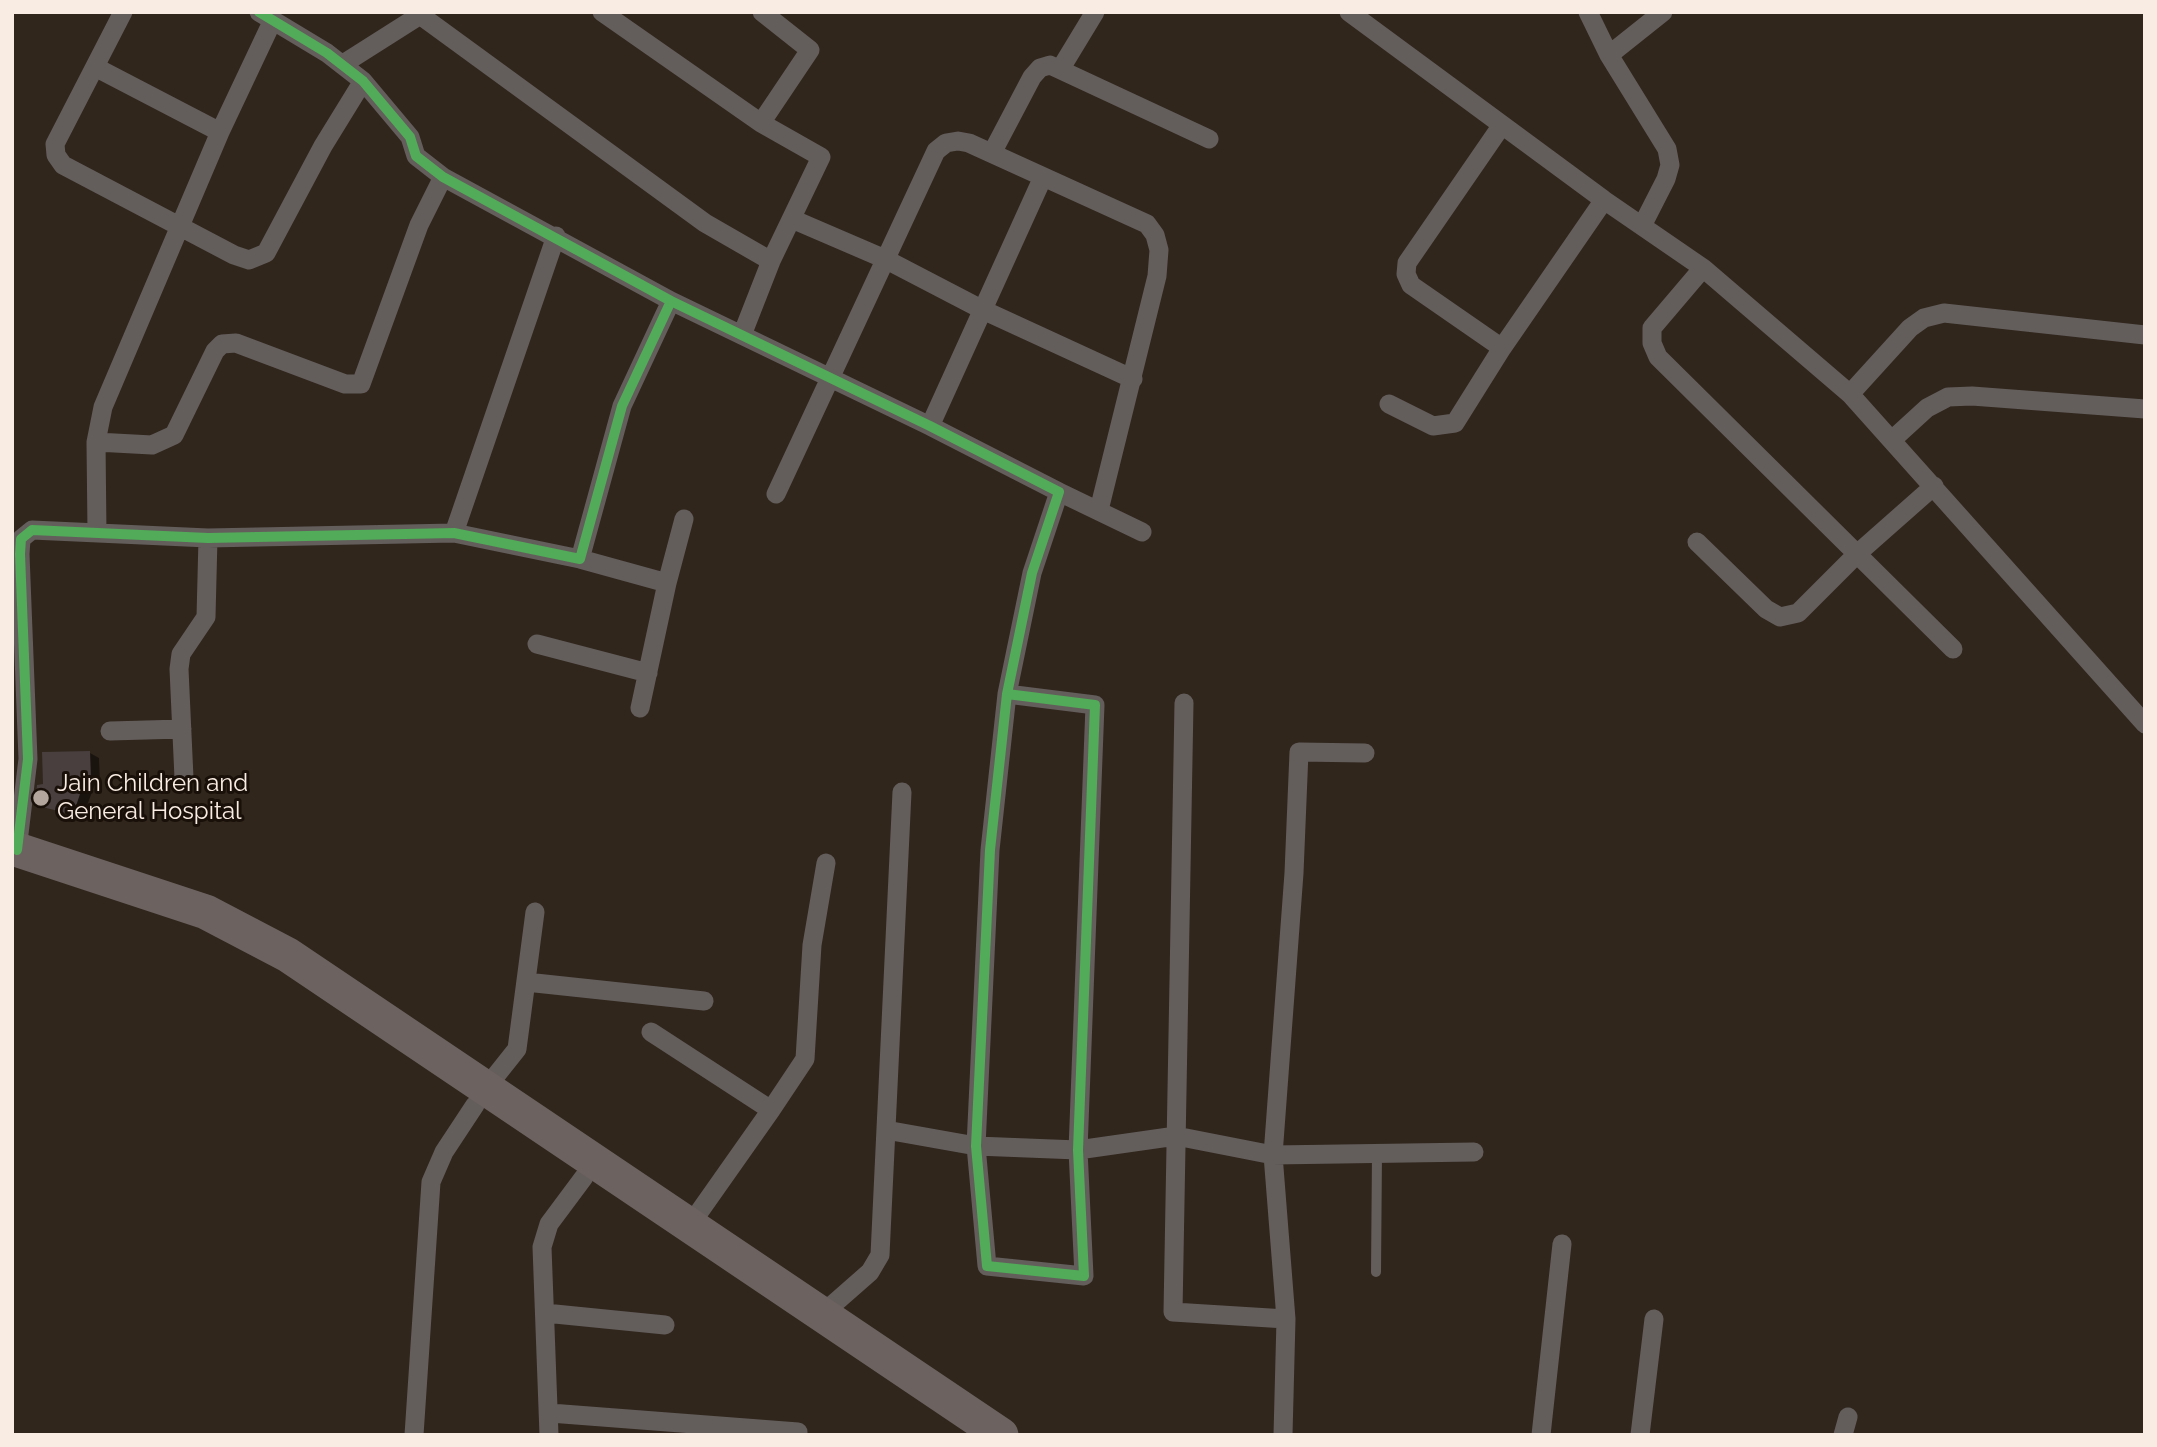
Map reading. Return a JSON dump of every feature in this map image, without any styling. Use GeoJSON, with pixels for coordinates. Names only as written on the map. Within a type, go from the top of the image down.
{"type":"FeatureCollection","features":[{"type":"Feature","properties":{"kind":"highway"},"geometry":{"type":"LineString","coordinates":[[14,857],[139,888],[206,912],[288,955],[481,1096],[584,1178],[968,1435]]}},
{"type":"Feature","properties":{"kind":"highway"},"geometry":{"type":"LineString","coordinates":[[481,1096],[690,1225],[1001,1435]]}},
{"type":"Feature","properties":{"kind":"street"},"geometry":{"type":"LineString","coordinates":[[123,12],[55,144],[56,155],[63,165],[234,255],[249,260],[266,253],[323,146],[363,80]]}},
{"type":"Feature","properties":{"kind":"street"},"geometry":{"type":"LineString","coordinates":[[602,12],[761,123],[821,157],[771,261],[742,335]]}},
{"type":"Feature","properties":{"kind":"street"},"geometry":{"type":"LineString","coordinates":[[761,123],[810,50],[762,12]]}},
{"type":"Feature","properties":{"kind":"street"},"geometry":{"type":"LineString","coordinates":[[1060,68],[1095,12]]}},
{"type":"Feature","properties":{"kind":"street"},"geometry":{"type":"LineString","coordinates":[[1349,12],[1604,200],[1703,268],[1850,394],[2145,724]]}},
{"type":"Feature","properties":{"kind":"street"},"geometry":{"type":"LineString","coordinates":[[1588,12],[1609,55],[1657,130],[1668,157],[1666,179],[1642,226]]}},
{"type":"Feature","properties":{"kind":"street"},"geometry":{"type":"LineString","coordinates":[[1609,55],[1663,12]]}},
{"type":"Feature","properties":{"kind":"street"},"geometry":{"type":"LineString","coordinates":[[343,64],[423,13],[705,223],[771,261]]}},
{"type":"Feature","properties":{"kind":"street"},"geometry":{"type":"LineString","coordinates":[[97,533],[96,442],[103,407],[220,132],[265,17],[343,64],[363,80],[410,136],[416,156],[443,177],[556,236],[671,301],[1142,532]]}},
{"type":"Feature","properties":{"kind":"street"},"geometry":{"type":"LineString","coordinates":[[992,153],[1032,77],[1040,68],[1050,65],[1209,139]]}},
{"type":"Feature","properties":{"kind":"street"},"geometry":{"type":"LineString","coordinates":[[95,67],[220,132]]}},
{"type":"Feature","properties":{"kind":"street"},"geometry":{"type":"LineString","coordinates":[[1502,125],[1407,263],[1406,274],[1411,285],[1502,348]]}},
{"type":"Feature","properties":{"kind":"street"},"geometry":{"type":"LineString","coordinates":[[776,494],[936,151],[946,143],[958,141],[992,153],[1147,224],[1155,234],[1159,250],[1157,276],[1098,510]]}},
{"type":"Feature","properties":{"kind":"street"},"geometry":{"type":"LineString","coordinates":[[96,442],[152,445],[174,435],[215,351],[222,344],[236,343],[345,384],[361,384],[419,225],[443,177]]}},
{"type":"Feature","properties":{"kind":"street"},"geometry":{"type":"LineString","coordinates":[[930,426],[1043,177]]}},
{"type":"Feature","properties":{"kind":"street"},"geometry":{"type":"LineString","coordinates":[[1389,404],[1433,426],[1455,423],[1502,348],[1604,200]]}},
{"type":"Feature","properties":{"kind":"street"},"geometry":{"type":"LineString","coordinates":[[792,219],[885,259],[983,310],[1133,379]]}},
{"type":"Feature","properties":{"kind":"street"},"geometry":{"type":"LineString","coordinates":[[454,533],[556,236]]}},
{"type":"Feature","properties":{"kind":"street"},"geometry":{"type":"LineString","coordinates":[[1703,268],[1652,328],[1652,343],[1658,357],[1953,649]]}},
{"type":"Feature","properties":{"kind":"street"},"geometry":{"type":"LineString","coordinates":[[580,559],[622,406],[671,301]]}},
{"type":"Feature","properties":{"kind":"street"},"geometry":{"type":"LineString","coordinates":[[1850,394],[1910,328],[1924,318],[1944,313],[2145,335]]}},
{"type":"Feature","properties":{"kind":"street"},"geometry":{"type":"LineString","coordinates":[[1892,440],[1927,408],[1948,397],[1972,396],[2145,409]]}},
{"type":"Feature","properties":{"kind":"street"},"geometry":{"type":"LineString","coordinates":[[1697,541],[1766,609],[1780,617],[1798,613],[1857,554],[1934,485]]}},
{"type":"Feature","properties":{"kind":"street"},"geometry":{"type":"LineString","coordinates":[[1007,694],[1095,705],[1078,1150],[1084,1276],[986,1266],[976,1146],[990,849],[1007,694],[1032,573],[1059,492]]}},
{"type":"Feature","properties":{"kind":"street"},"geometry":{"type":"LineString","coordinates":[[640,708],[684,519]]}},
{"type":"Feature","properties":{"kind":"street"},"geometry":{"type":"LineString","coordinates":[[14,857],[27,759],[18,650],[21,539],[32,530],[208,538],[454,533],[580,559],[667,583]]}},
{"type":"Feature","properties":{"kind":"street"},"geometry":{"type":"LineString","coordinates":[[184,778],[181,654],[206,617],[208,538]]}},
{"type":"Feature","properties":{"kind":"street"},"geometry":{"type":"LineString","coordinates":[[537,645],[648,673]]}},
{"type":"Feature","properties":{"kind":"street"},"geometry":{"type":"LineString","coordinates":[[1184,703],[1173,1312],[1286,1319]]}},
{"type":"Feature","properties":{"kind":"street"},"geometry":{"type":"LineString","coordinates":[[110,731],[182,729]]}},
{"type":"Feature","properties":{"kind":"street"},"geometry":{"type":"LineString","coordinates":[[1283,1435],[1286,1319],[1273,1155],[1294,873],[1299,752],[1365,753]]}},
{"type":"Feature","properties":{"kind":"street"},"geometry":{"type":"LineString","coordinates":[[821,1315],[870,1272],[880,1255],[902,792]]}},
{"type":"Feature","properties":{"kind":"street"},"geometry":{"type":"LineString","coordinates":[[690,1225],[805,1059],[812,945],[826,863]]}},
{"type":"Feature","properties":{"kind":"street"},"geometry":{"type":"LineString","coordinates":[[414,1435],[431,1182],[444,1152],[481,1096],[517,1049],[535,912]]}},
{"type":"Feature","properties":{"kind":"street"},"geometry":{"type":"LineString","coordinates":[[526,982],[704,1001]]}},
{"type":"Feature","properties":{"kind":"street"},"geometry":{"type":"LineString","coordinates":[[651,1032],[771,1110]]}},
{"type":"Feature","properties":{"kind":"street"},"geometry":{"type":"LineString","coordinates":[[886,1130],[976,1146],[1078,1150],[1176,1136],[1273,1155],[1474,1152]]}},
{"type":"Feature","properties":{"kind":"street"},"geometry":{"type":"LineString","coordinates":[[550,1435],[542,1247],[549,1224],[584,1178]]}},
{"type":"Feature","properties":{"kind":"street"},"geometry":{"type":"LineString","coordinates":[[1541,1435],[1562,1244]]}},
{"type":"Feature","properties":{"kind":"street"},"geometry":{"type":"LineString","coordinates":[[545,1313],[665,1325]]}},
{"type":"Feature","properties":{"kind":"street"},"geometry":{"type":"LineString","coordinates":[[1640,1435],[1654,1319]]}},
{"type":"Feature","properties":{"kind":"street"},"geometry":{"type":"LineString","coordinates":[[550,1413],[798,1432]]}},
{"type":"Feature","properties":{"kind":"lane"},"geometry":{"type":"LineString","coordinates":[[1376,1272],[1377,1153]]}},
{"type":"Feature","properties":{"kind":"building"},"geometry":{"type":"Polygon","coordinates":[[[90,751],[91,779],[85,779],[73,815],[35,805],[37,785],[43,784],[42,752],[90,751]]]}},
{"type":"Feature","properties":{"kind":"cycle path"},"geometry":{"type":"LineString","coordinates":[[17,850],[28,759],[21,539],[32,530],[208,538],[454,533],[580,559],[622,406],[671,301],[443,177],[416,156],[410,137],[363,81],[327,53],[259,12]]}},
{"type":"Feature","properties":{"kind":"cycle path"},"geometry":{"type":"LineString","coordinates":[[671,301],[930,426],[1059,492],[1032,573],[1007,694],[990,850],[976,1146],[987,1266],[1084,1276],[1078,1150],[1095,705],[1007,694]]}},
{"type":"Feature","properties":{"kind":"place","name":"Jain Children and General Hospital"},"geometry":{"type":"Point","coordinates":[41,798]}}]}
